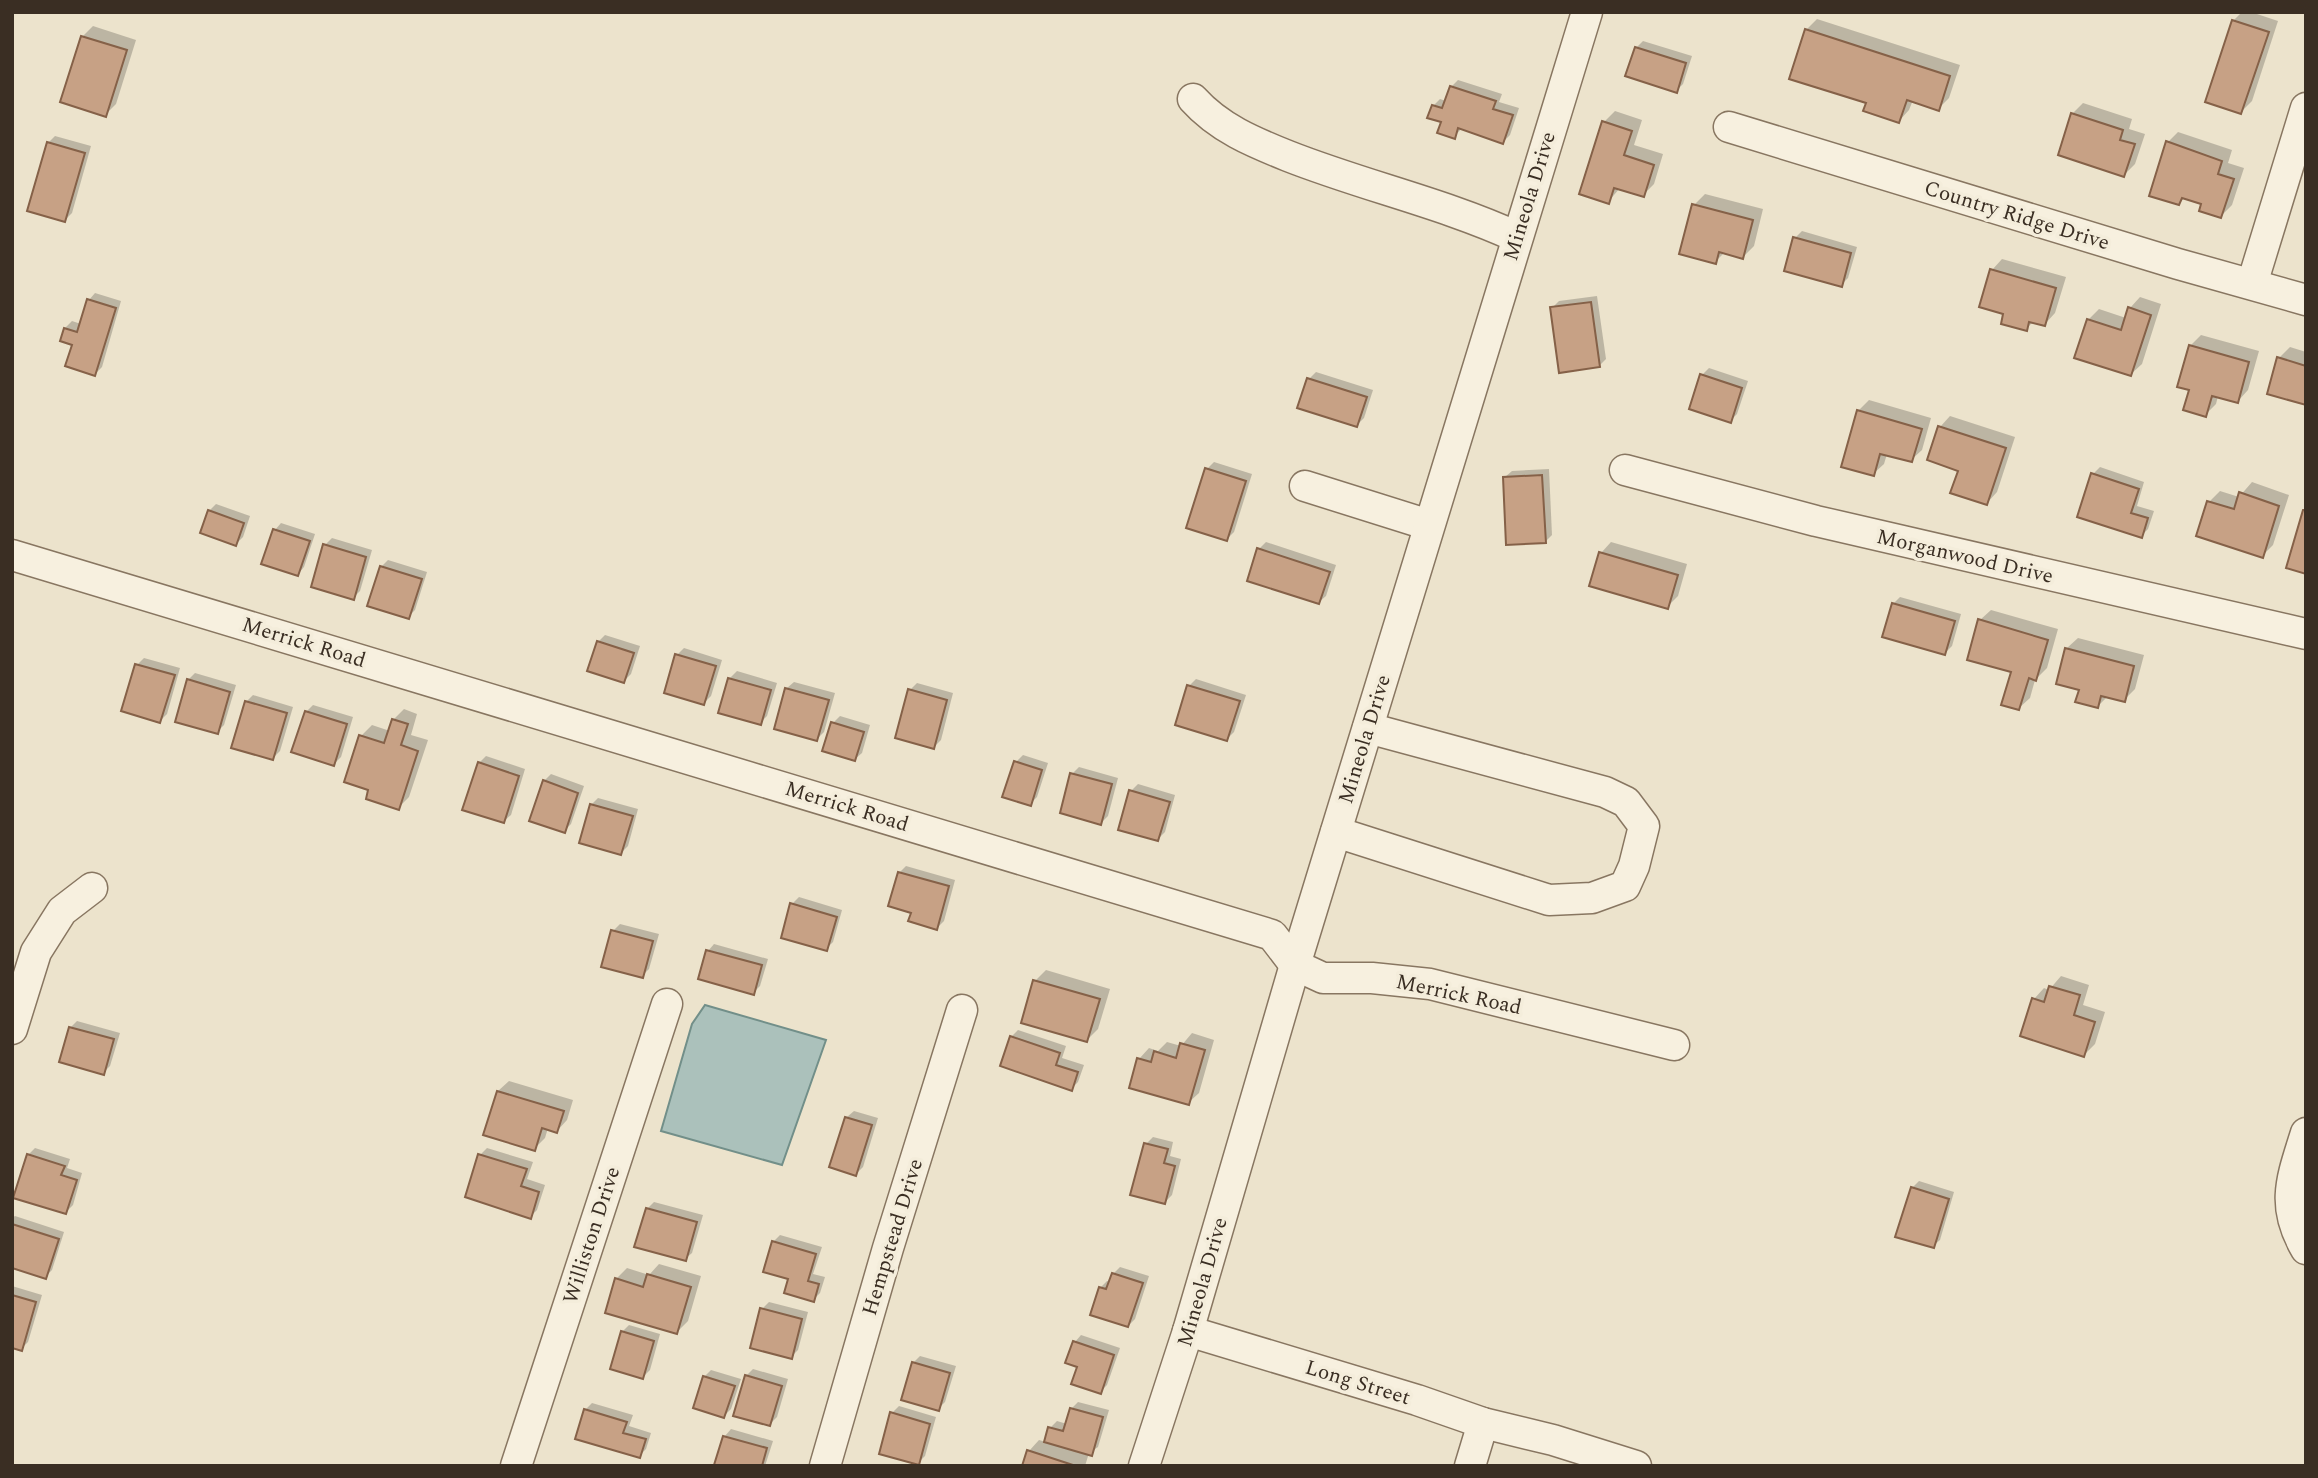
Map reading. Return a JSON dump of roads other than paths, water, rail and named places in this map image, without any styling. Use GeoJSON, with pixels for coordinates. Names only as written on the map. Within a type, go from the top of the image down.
{"type":"FeatureCollection","features":[{"type":"Feature","properties":{"kind":"street","name":"Mineola Drive"},"geometry":{"type":"LineString","coordinates":[[1144,1466],[1188,1331],[1295,965],[1587,12]]}},
{"type":"Feature","properties":{"kind":"street"},"geometry":{"type":"LineString","coordinates":[[1193,99],[1207,115],[1222,125],[1272,149],[1356,181],[1477,219],[1517,237]]}},
{"type":"Feature","properties":{"kind":"street"},"geometry":{"type":"LineString","coordinates":[[2252,284],[2306,108]]}},
{"type":"Feature","properties":{"kind":"street","name":"Country Ridge Drive"},"geometry":{"type":"LineString","coordinates":[[1729,127],[2306,300]]}},
{"type":"Feature","properties":{"kind":"street","name":"Morganwood Drive"},"geometry":{"type":"LineString","coordinates":[[1625,470],[1816,521],[2306,634]]}},
{"type":"Feature","properties":{"kind":"street"},"geometry":{"type":"LineString","coordinates":[[1305,486],[1429,525]]}},
{"type":"Feature","properties":{"kind":"street","name":"Merrick Road"},"geometry":{"type":"LineString","coordinates":[[12,555],[1272,935],[1295,965],[1323,978],[1372,978],[1430,984],[1674,1045]]}},
{"type":"Feature","properties":{"kind":"street"},"geometry":{"type":"LineString","coordinates":[[1336,832],[1549,900],[1592,898],[1625,886],[1634,866],[1644,826],[1626,802],[1605,792],[1368,728]]}},
{"type":"Feature","properties":{"kind":"street"},"geometry":{"type":"LineString","coordinates":[[12,1029],[36,952],[62,911],[92,888]]}},
{"type":"Feature","properties":{"kind":"street","name":"Williston Drive"},"geometry":{"type":"LineString","coordinates":[[516,1466],[667,1004]]}},
{"type":"Feature","properties":{"kind":"street","name":"Hempstead Drive"},"geometry":{"type":"LineString","coordinates":[[825,1466],[887,1248],[962,1010]]}},
{"type":"Feature","properties":{"kind":"street"},"geometry":{"type":"LineString","coordinates":[[2306,1133],[2290,1195],[2291,1216],[2306,1249]]}},
{"type":"Feature","properties":{"kind":"street","name":"Long Street"},"geometry":{"type":"LineString","coordinates":[[1188,1331],[1417,1400],[1483,1423],[1553,1440],[1636,1466]]}},
{"type":"Feature","properties":{"kind":"street"},"geometry":{"type":"LineString","coordinates":[[1470,1466],[1483,1423]]}},
{"type":"Feature","properties":{"kind":"water"},"geometry":{"type":"Polygon","coordinates":[[[705,1005],[826,1040],[782,1165],[661,1131],[692,1024],[705,1005]]]}}]}
